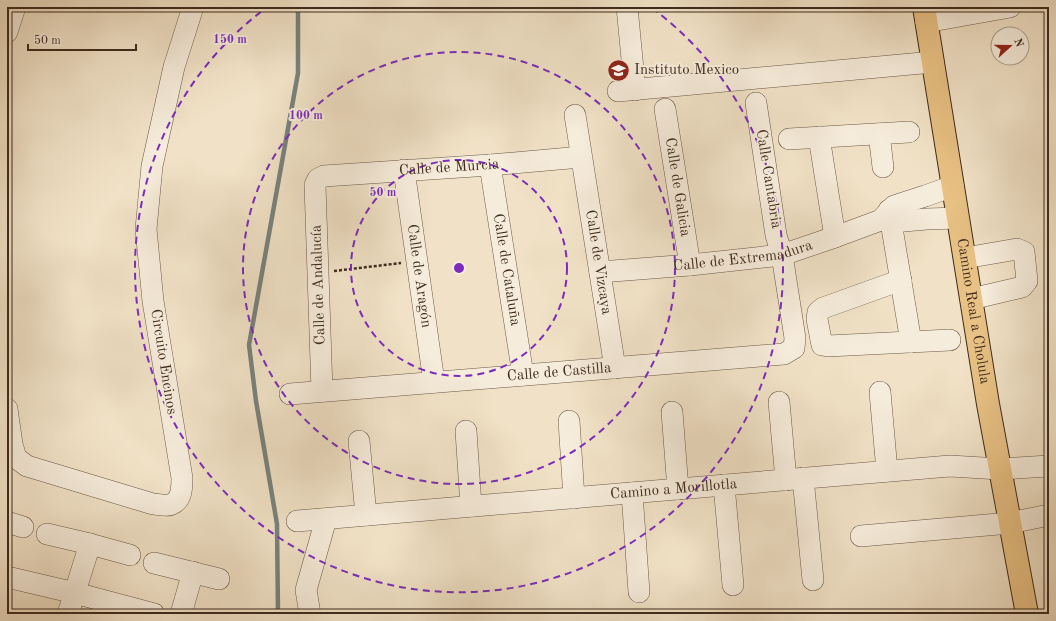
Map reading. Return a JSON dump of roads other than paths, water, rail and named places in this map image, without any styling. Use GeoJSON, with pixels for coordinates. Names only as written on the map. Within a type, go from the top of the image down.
{"type":"FeatureCollection","features":[{"type":"Feature","properties":{"kind":"main road","name":"Camino Real a Cholula"},"geometry":{"type":"LineString","coordinates":[[925,14],[952,186],[1010,523],[1023,614]]}},
{"type":"Feature","properties":{"kind":"street"},"geometry":{"type":"LineString","coordinates":[[7,32],[15,7]]}},
{"type":"Feature","properties":{"kind":"street","name":"Circuito Encinos"},"geometry":{"type":"LineString","coordinates":[[7,409],[12,444],[16,458],[27,466],[153,504],[172,504],[178,500],[182,490],[182,478],[153,301],[146,229],[152,166],[174,67],[193,7]]}},
{"type":"Feature","properties":{"kind":"street"},"geometry":{"type":"LineString","coordinates":[[627,7],[626,91],[933,62]]}},
{"type":"Feature","properties":{"kind":"street"},"geometry":{"type":"LineString","coordinates":[[925,14],[1010,7]]}},
{"type":"Feature","properties":{"kind":"street","name":"Calle Cantabria"},"geometry":{"type":"LineString","coordinates":[[756,103],[776,235],[782,255],[795,338],[794,348]]}},
{"type":"Feature","properties":{"kind":"street","name":"Calle de Galicia"},"geometry":{"type":"LineString","coordinates":[[665,110],[690,265]]}},
{"type":"Feature","properties":{"kind":"street","name":"Calle de Vizcaya"},"geometry":{"type":"LineString","coordinates":[[575,116],[615,368]]}},
{"type":"Feature","properties":{"kind":"street"},"geometry":{"type":"LineString","coordinates":[[789,139],[909,132]]}},
{"type":"Feature","properties":{"kind":"street"},"geometry":{"type":"LineString","coordinates":[[879,134],[883,167]]}},
{"type":"Feature","properties":{"kind":"street"},"geometry":{"type":"LineString","coordinates":[[819,137],[835,237]]}},
{"type":"Feature","properties":{"kind":"street","name":"Calle de Murcia"},"geometry":{"type":"LineString","coordinates":[[318,179],[324,176],[490,165],[581,157]]}},
{"type":"Feature","properties":{"kind":"street","name":"Calle de Cataluña"},"geometry":{"type":"LineString","coordinates":[[490,165],[523,375]]}},
{"type":"Feature","properties":{"kind":"street","name":"Calle de Aragón"},"geometry":{"type":"LineString","coordinates":[[404,170],[434,382]]}},
{"type":"Feature","properties":{"kind":"street","name":"Calle de Andalucía"},"geometry":{"type":"LineString","coordinates":[[318,179],[315,185],[322,391]]}},
{"type":"Feature","properties":{"kind":"street","name":"Calle de Extremadura"},"geometry":{"type":"LineString","coordinates":[[910,211],[952,186]]}},
{"type":"Feature","properties":{"kind":"street","name":"Calle de Extremadura"},"geometry":{"type":"LineString","coordinates":[[600,272],[690,265],[782,255],[887,218],[894,206],[910,211],[958,218]]}},
{"type":"Feature","properties":{"kind":"street"},"geometry":{"type":"LineString","coordinates":[[887,218],[901,280],[911,342]]}},
{"type":"Feature","properties":{"kind":"street"},"geometry":{"type":"LineString","coordinates":[[965,258],[1017,249],[1024,252],[1027,281],[1022,286],[971,299]]}},
{"type":"Feature","properties":{"kind":"street"},"geometry":{"type":"LineString","coordinates":[[901,280],[823,308],[818,312],[817,320],[822,345],[828,346],[950,340]]}},
{"type":"Feature","properties":{"kind":"street","name":"Calle de Castilla"},"geometry":{"type":"LineString","coordinates":[[290,394],[784,354],[794,348]]}},
{"type":"Feature","properties":{"kind":"street"},"geometry":{"type":"LineString","coordinates":[[880,392],[887,471]]}},
{"type":"Feature","properties":{"kind":"street"},"geometry":{"type":"LineString","coordinates":[[779,402],[814,580]]}},
{"type":"Feature","properties":{"kind":"street"},"geometry":{"type":"LineString","coordinates":[[672,412],[678,489]]}},
{"type":"Feature","properties":{"kind":"street"},"geometry":{"type":"LineString","coordinates":[[569,421],[574,498]]}},
{"type":"Feature","properties":{"kind":"street"},"geometry":{"type":"LineString","coordinates":[[466,431],[471,506]]}},
{"type":"Feature","properties":{"kind":"street"},"geometry":{"type":"LineString","coordinates":[[359,441],[366,515]]}},
{"type":"Feature","properties":{"kind":"street","name":"Camino a Morillotla"},"geometry":{"type":"LineString","coordinates":[[298,521],[950,466],[1000,469],[1049,466]]}},
{"type":"Feature","properties":{"kind":"street"},"geometry":{"type":"LineString","coordinates":[[724,485],[734,585]]}},
{"type":"Feature","properties":{"kind":"street"},"geometry":{"type":"LineString","coordinates":[[632,493],[639,592]]}},
{"type":"Feature","properties":{"kind":"street"},"geometry":{"type":"LineString","coordinates":[[861,536],[1010,523],[1049,515]]}},
{"type":"Feature","properties":{"kind":"street"},"geometry":{"type":"LineString","coordinates":[[310,614],[306,590],[326,519]]}},
{"type":"Feature","properties":{"kind":"street"},"geometry":{"type":"LineString","coordinates":[[47,534],[130,555]]}},
{"type":"Feature","properties":{"kind":"street"},"geometry":{"type":"LineString","coordinates":[[68,614],[90,544]]}},
{"type":"Feature","properties":{"kind":"street"},"geometry":{"type":"LineString","coordinates":[[154,563],[219,579]]}},
{"type":"Feature","properties":{"kind":"street"},"geometry":{"type":"LineString","coordinates":[[181,614],[193,572]]}},
{"type":"Feature","properties":{"kind":"street"},"geometry":{"type":"LineString","coordinates":[[7,577],[154,614]]}},
{"type":"Feature","properties":{"kind":"waterway"},"geometry":{"type":"LineString","coordinates":[[278,614],[277,524],[256,401],[249,345],[298,73],[298,7]]}},
{"type":"Feature","properties":{"kind":"place","name":"Instituto Mexico"},"geometry":{"type":"Point","coordinates":[619,70]}}]}
